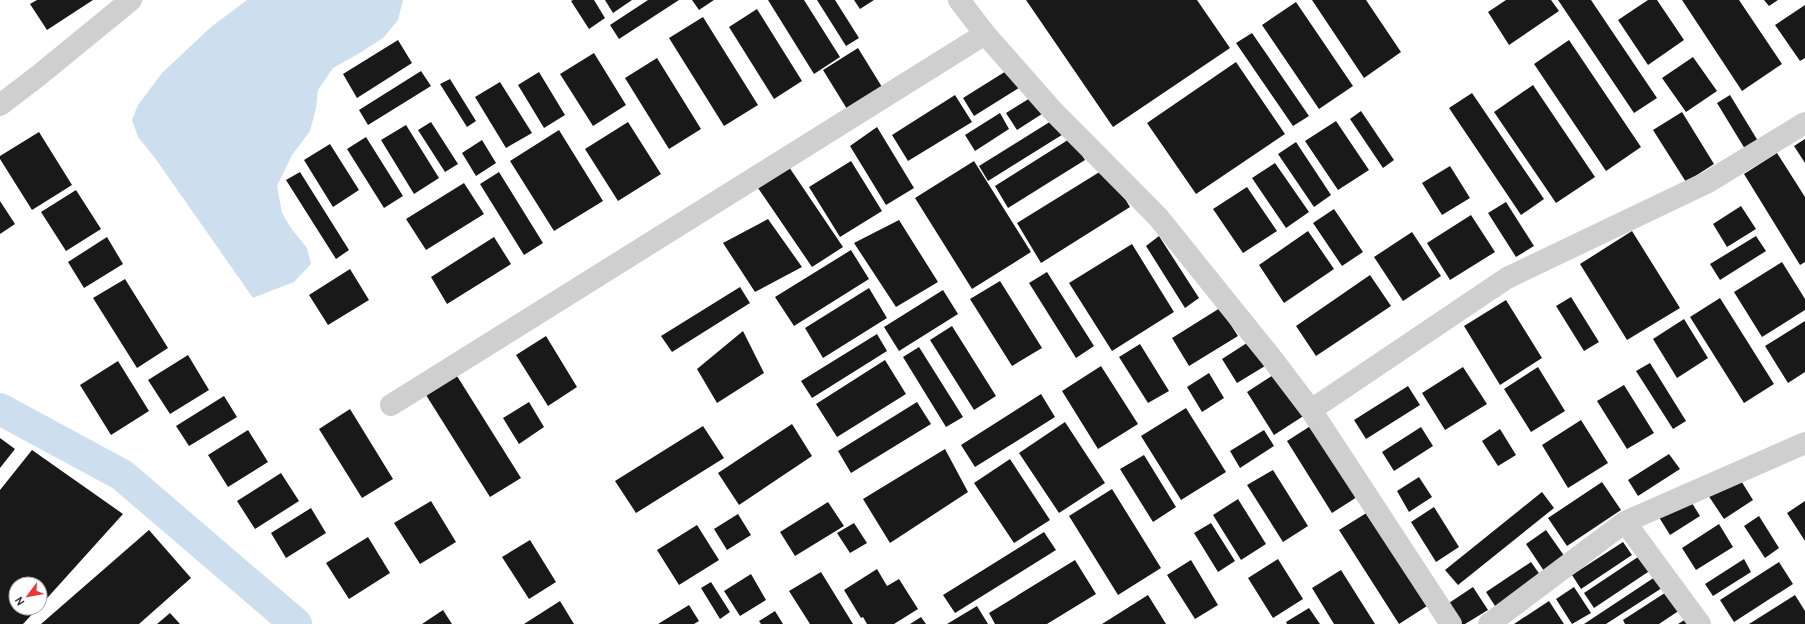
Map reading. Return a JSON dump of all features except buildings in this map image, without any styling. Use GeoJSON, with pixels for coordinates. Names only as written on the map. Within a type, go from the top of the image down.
{"type":"FeatureCollection","features":[{"type":"Feature","properties":{"kind":"street"},"geometry":{"type":"LineString","coordinates":[[0,105],[131,0]]}},
{"type":"Feature","properties":{"kind":"street"},"geometry":{"type":"LineString","coordinates":[[959,0],[985,34],[1053,111],[1158,217],[1311,410],[1451,624]]}},
{"type":"Feature","properties":{"kind":"street"},"geometry":{"type":"LineString","coordinates":[[391,405],[985,34]]}},
{"type":"Feature","properties":{"kind":"street"},"geometry":{"type":"LineString","coordinates":[[1311,410],[1507,278],[1708,182],[1805,123]]}},
{"type":"Feature","properties":{"kind":"street"},"geometry":{"type":"LineString","coordinates":[[1489,624],[1625,522],[1805,443]]}},
{"type":"Feature","properties":{"kind":"street"},"geometry":{"type":"LineString","coordinates":[[1625,522],[1700,624]]}},
{"type":"Feature","properties":{"kind":"water"},"geometry":{"type":"Polygon","coordinates":[[[247,0],[403,0],[398,20],[383,38],[333,68],[318,90],[316,108],[310,131],[292,155],[277,186],[282,213],[291,228],[307,248],[311,264],[294,282],[253,298],[155,158],[138,137],[132,120],[138,105],[162,73],[211,27],[247,0]]]}},
{"type":"Feature","properties":{"kind":"waterway"},"geometry":{"type":"LineString","coordinates":[[0,409],[122,475],[296,624]]}}]}
